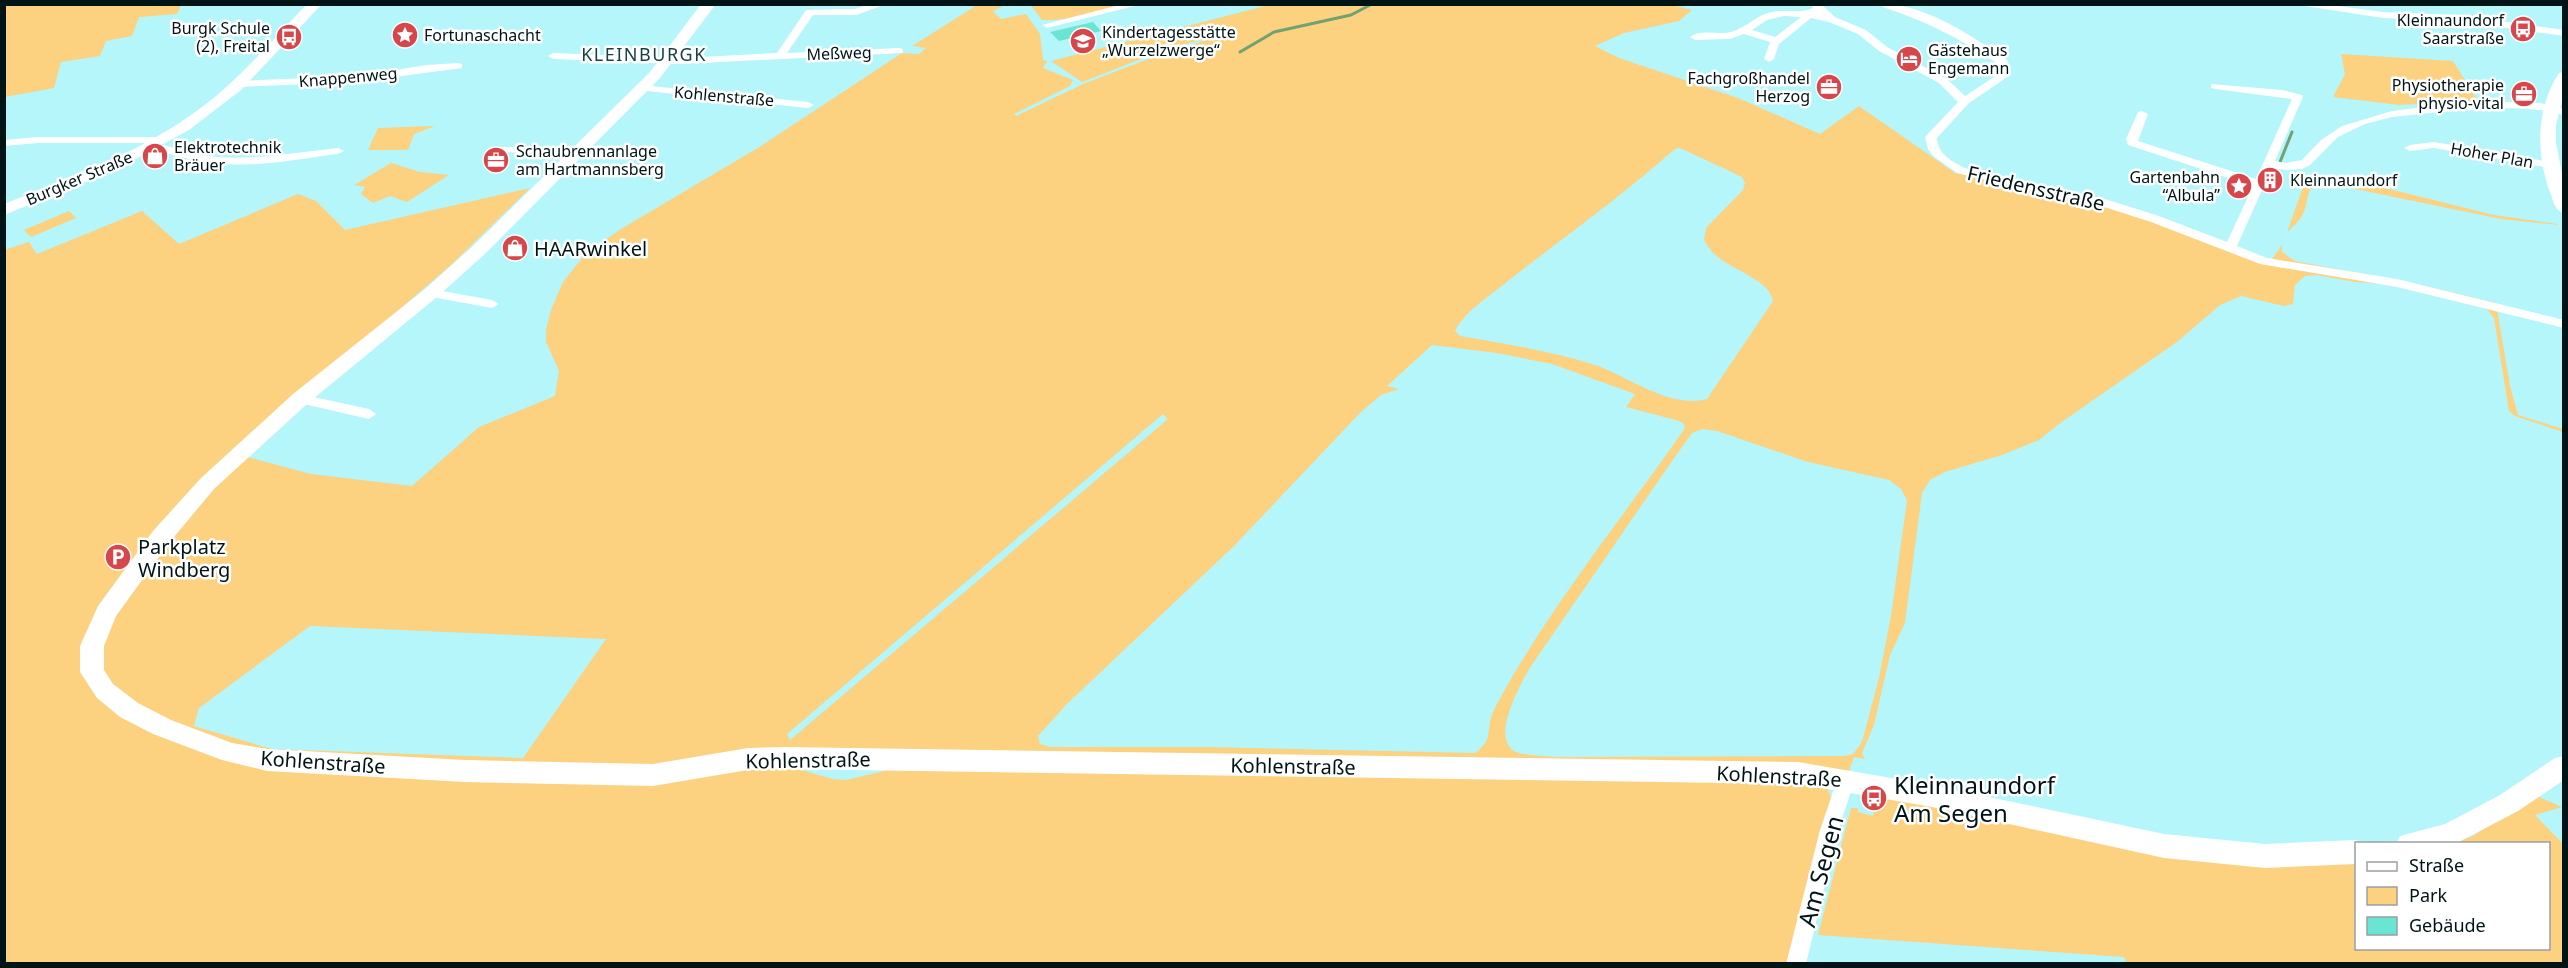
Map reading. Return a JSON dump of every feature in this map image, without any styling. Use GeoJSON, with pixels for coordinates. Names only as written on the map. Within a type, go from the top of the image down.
{"type":"FeatureCollection","features":[{"type":"Feature","properties":{"kind":"street","name":"Burgker Straße"},"geometry":{"type":"LineString","coordinates":[[4,210],[156,143],[208,110],[239,84],[315,4]]}},
{"type":"Feature","properties":{"kind":"street","name":"Kohlenstraße"},"geometry":{"type":"LineString","coordinates":[[709,4],[666,61],[641,88],[480,249],[431,293],[300,399],[207,484],[161,537],[105,612],[92,646],[92,672],[105,692],[129,711],[162,728],[231,753],[267,760],[653,775],[748,759],[784,758],[1798,773],[1932,796],[2164,846],[2265,856],[2355,852]]}},
{"type":"Feature","properties":{"kind":"street","name":"Meßweg"},"geometry":{"type":"LineString","coordinates":[[780,56],[810,12],[856,12],[882,4]]}},
{"type":"Feature","properties":{"kind":"street"},"geometry":{"type":"LineString","coordinates":[[1047,25],[1138,4]]}},
{"type":"Feature","properties":{"kind":"street"},"geometry":{"type":"LineString","coordinates":[[1887,4],[1915,7]]}},
{"type":"Feature","properties":{"kind":"street","name":"Friedensstraße"},"geometry":{"type":"LineString","coordinates":[[1887,4],[1915,7],[2003,62],[2005,74],[1965,101],[1931,137],[1934,151],[1961,171],[2102,202],[2156,219],[2272,263],[2397,283],[2564,324]]}},
{"type":"Feature","properties":{"kind":"street"},"geometry":{"type":"LineString","coordinates":[[2297,4],[2384,15],[2453,17],[2564,33]]}},
{"type":"Feature","properties":{"kind":"street"},"geometry":{"type":"LineString","coordinates":[[2436,4],[2453,17]]}},
{"type":"Feature","properties":{"kind":"street"},"geometry":{"type":"LineString","coordinates":[[1769,59],[1770,48],[1775,40],[1796,28],[1814,9]]}},
{"type":"Feature","properties":{"kind":"street"},"geometry":{"type":"LineString","coordinates":[[1695,37],[1730,36],[1744,31],[1755,20],[1772,14],[1814,9],[1862,32],[1883,49],[1943,81],[1956,96],[1965,101]]}},
{"type":"Feature","properties":{"kind":"street"},"geometry":{"type":"LineString","coordinates":[[1744,31],[1775,40]]}},
{"type":"Feature","properties":{"kind":"street","name":"Meßweg"},"geometry":{"type":"LineString","coordinates":[[666,61],[899,51]]}},
{"type":"Feature","properties":{"kind":"street"},"geometry":{"type":"LineString","coordinates":[[553,56],[666,61]]}},
{"type":"Feature","properties":{"kind":"street","name":"Knappenweg"},"geometry":{"type":"LineString","coordinates":[[239,84],[357,79],[458,66]]}},
{"type":"Feature","properties":{"kind":"street"},"geometry":{"type":"LineString","coordinates":[[2564,76],[2550,109],[2547,126],[2550,165],[2564,208]]}},
{"type":"Feature","properties":{"kind":"street"},"geometry":{"type":"LineString","coordinates":[[2216,86],[2282,93],[2298,97],[2270,164],[2233,243],[2228,248]]}},
{"type":"Feature","properties":{"kind":"street","name":"Kohlenstraße"},"geometry":{"type":"LineString","coordinates":[[641,88],[808,105]]}},
{"type":"Feature","properties":{"kind":"street"},"geometry":{"type":"LineString","coordinates":[[2270,164],[2292,168],[2300,166],[2307,162],[2330,136],[2363,121],[2409,110],[2550,109]]}},
{"type":"Feature","properties":{"kind":"street"},"geometry":{"type":"LineString","coordinates":[[2142,114],[2132,139],[2133,143],[2259,184]]}},
{"type":"Feature","properties":{"kind":"street"},"geometry":{"type":"LineString","coordinates":[[4,143],[38,140],[156,143],[200,158],[261,161],[338,151]]}},
{"type":"Feature","properties":{"kind":"street","name":"Hoher Plan"},"geometry":{"type":"LineString","coordinates":[[2410,148],[2432,141],[2550,165]]}},
{"type":"Feature","properties":{"kind":"street"},"geometry":{"type":"LineString","coordinates":[[497,150],[579,150]]}},
{"type":"Feature","properties":{"kind":"street"},"geometry":{"type":"LineString","coordinates":[[431,293],[492,304]]}},
{"type":"Feature","properties":{"kind":"street"},"geometry":{"type":"LineString","coordinates":[[300,399],[369,414]]}},
{"type":"Feature","properties":{"kind":"street"},"geometry":{"type":"LineString","coordinates":[[2414,842],[2450,834],[2509,803],[2564,765]]}},
{"type":"Feature","properties":{"kind":"street","name":"Am Segen"},"geometry":{"type":"LineString","coordinates":[[1796,963],[1829,830],[1846,780]]}},
{"type":"Feature","properties":{"kind":"green space"},"geometry":{"type":"Polygon","coordinates":[[[5,4],[181,5],[177,14],[139,17],[132,36],[106,41],[100,56],[61,62],[54,88],[5,97],[5,4]]]}},
{"type":"Feature","properties":{"kind":"green space"},"geometry":{"type":"Polygon","coordinates":[[[977,5],[1005,5],[993,11],[1001,19],[1026,14],[1040,34],[1043,60],[1047,61],[1043,68],[1073,80],[1070,86],[1014,114],[1016,116],[1083,84],[1219,36],[1172,47],[1082,82],[1051,61],[1269,5],[1671,5],[1692,10],[1679,21],[1624,33],[1595,46],[1619,58],[1738,98],[1820,134],[1859,106],[1955,173],[2064,194],[2144,217],[2268,265],[2282,245],[2282,252],[2295,261],[2430,287],[2496,303],[2510,386],[2518,415],[2563,429],[2563,432],[2515,416],[2509,411],[2494,318],[2487,309],[2387,284],[2355,282],[2317,275],[2305,276],[2295,285],[2293,304],[2284,306],[2241,296],[2220,305],[2177,342],[2039,440],[2002,455],[1945,472],[1930,480],[1922,493],[1905,623],[1890,655],[1874,725],[1862,753],[1865,759],[1854,757],[1846,780],[1827,787],[1832,800],[1791,963],[5,963],[4,250],[29,242],[37,254],[142,211],[179,244],[298,194],[316,201],[345,230],[530,188],[452,264],[233,453],[311,474],[412,486],[479,427],[555,396],[559,371],[546,342],[546,330],[551,310],[563,282],[586,253],[621,229],[761,146],[902,53],[919,54],[926,48],[912,46],[977,5]],[[1680,148],[1675,149],[1614,200],[1479,304],[1465,317],[1455,331],[1460,336],[1579,360],[1678,400],[1707,399],[1773,301],[1766,288],[1717,256],[1704,240],[1706,228],[1743,190],[1745,183],[1742,177],[1680,148]],[[1432,345],[1387,386],[1399,389],[1381,395],[1360,413],[1234,546],[1067,704],[1038,736],[1040,744],[1050,747],[1208,747],[1475,753],[1480,749],[1488,738],[1491,718],[1496,706],[1523,659],[1685,428],[1683,423],[1676,420],[1626,407],[1635,394],[1552,364],[1497,353],[1432,345]],[[1163,414],[787,734],[790,740],[1168,419],[1163,414]],[[1702,429],[1692,433],[1529,669],[1513,700],[1506,727],[1506,738],[1510,747],[1519,753],[1557,757],[1844,756],[1853,754],[1862,742],[1879,678],[1891,616],[1907,500],[1901,489],[1889,480],[1808,462],[1717,431],[1702,429]],[[310,626],[199,708],[194,726],[272,749],[523,758],[606,639],[310,626]],[[784,765],[833,779],[846,780],[901,767],[784,765]]]}},
{"type":"Feature","properties":{"kind":"green space"},"geometry":{"type":"Polygon","coordinates":[[[1031,5],[1122,5],[1072,18],[1042,20],[1031,5]]]}},
{"type":"Feature","properties":{"kind":"green space"},"geometry":{"type":"Polygon","coordinates":[[[2341,54],[2453,61],[2478,101],[2399,105],[2333,97],[2345,74],[2341,54]]]}},
{"type":"Feature","properties":{"kind":"green space"},"geometry":{"type":"Polygon","coordinates":[[[435,126],[414,134],[408,150],[368,150],[378,128],[435,126]]]}},
{"type":"Feature","properties":{"kind":"green space"},"geometry":{"type":"Polygon","coordinates":[[[391,163],[420,172],[449,175],[407,202],[390,196],[373,203],[361,194],[365,187],[354,185],[391,163]]]}},
{"type":"Feature","properties":{"kind":"green space"},"geometry":{"type":"Polygon","coordinates":[[[2307,175],[2385,188],[2494,215],[2558,225],[2501,219],[2326,183],[2310,190],[2302,217],[2287,233],[2307,175]]]}},
{"type":"Feature","properties":{"kind":"green space"},"geometry":{"type":"Polygon","coordinates":[[[69,211],[76,218],[31,237],[24,230],[69,211]]]}},
{"type":"Feature","properties":{"kind":"green space"},"geometry":{"type":"Polygon","coordinates":[[[2534,795],[2562,807],[2535,815],[2563,844],[2563,963],[2127,964],[2124,957],[1818,935],[1851,808],[1858,808],[1858,812],[1873,816],[1876,801],[1883,797],[2276,863],[2355,859],[2355,950],[2550,950],[2550,842],[2452,842],[2473,836],[2534,795]]]}},
{"type":"Feature","properties":{"kind":"building"},"geometry":{"type":"Polygon","coordinates":[[[1093,22],[1101,31],[1059,41],[1050,32],[1093,22]]]}},
{"type":"Feature","properties":{"kind":"waterway"},"geometry":{"type":"LineString","coordinates":[[1240,52],[1274,32],[1351,15],[1372,4]]}},
{"type":"Feature","properties":{"kind":"waterway"},"geometry":{"type":"LineString","coordinates":[[2280,162],[2292,132]]}},
{"type":"Feature","properties":{"kind":"place","name":"Kleinnaundorf Saarstraße"},"geometry":{"type":"Point","coordinates":[2523,29]}},
{"type":"Feature","properties":{"kind":"place","name":"Fortunaschacht"},"geometry":{"type":"Point","coordinates":[405,35]}},
{"type":"Feature","properties":{"kind":"place","name":"Burgk Schule (2), Freital"},"geometry":{"type":"Point","coordinates":[289,37]}},
{"type":"Feature","properties":{"kind":"place","name":"Kindertagesstätte „Wurzelzwerge“"},"geometry":{"type":"Point","coordinates":[1083,41]}},
{"type":"Feature","properties":{"kind":"place","name":"Gästehaus Engemann"},"geometry":{"type":"Point","coordinates":[1909,59]}},
{"type":"Feature","properties":{"kind":"place","name":"Fachgroßhandel Herzog"},"geometry":{"type":"Point","coordinates":[1829,87]}},
{"type":"Feature","properties":{"kind":"place","name":"Physiotherapie physio-vital"},"geometry":{"type":"Point","coordinates":[2524,94]}},
{"type":"Feature","properties":{"kind":"place","name":"Elektrotechnik Bräuer"},"geometry":{"type":"Point","coordinates":[155,156]}},
{"type":"Feature","properties":{"kind":"place","name":"Schaubrennanlage am Hartmannsberg"},"geometry":{"type":"Point","coordinates":[496,160]}},
{"type":"Feature","properties":{"kind":"place","name":"Kleinnaundorf"},"geometry":{"type":"Point","coordinates":[2270,180]}},
{"type":"Feature","properties":{"kind":"place","name":"Gartenbahn “Albula”"},"geometry":{"type":"Point","coordinates":[2239,186]}},
{"type":"Feature","properties":{"kind":"place","name":"HAARwinkel"},"geometry":{"type":"Point","coordinates":[515,248]}},
{"type":"Feature","properties":{"kind":"place","name":"Parkplatz Windberg"},"geometry":{"type":"Point","coordinates":[118,557]}},
{"type":"Feature","properties":{"kind":"place","name":"Kleinnaundorf Am Segen"},"geometry":{"type":"Point","coordinates":[1874,798]}},
{"type":"Feature","properties":{"kind":"district","name":"KLEINBURGK"},"geometry":{"type":"Point","coordinates":[644,54]}}]}
